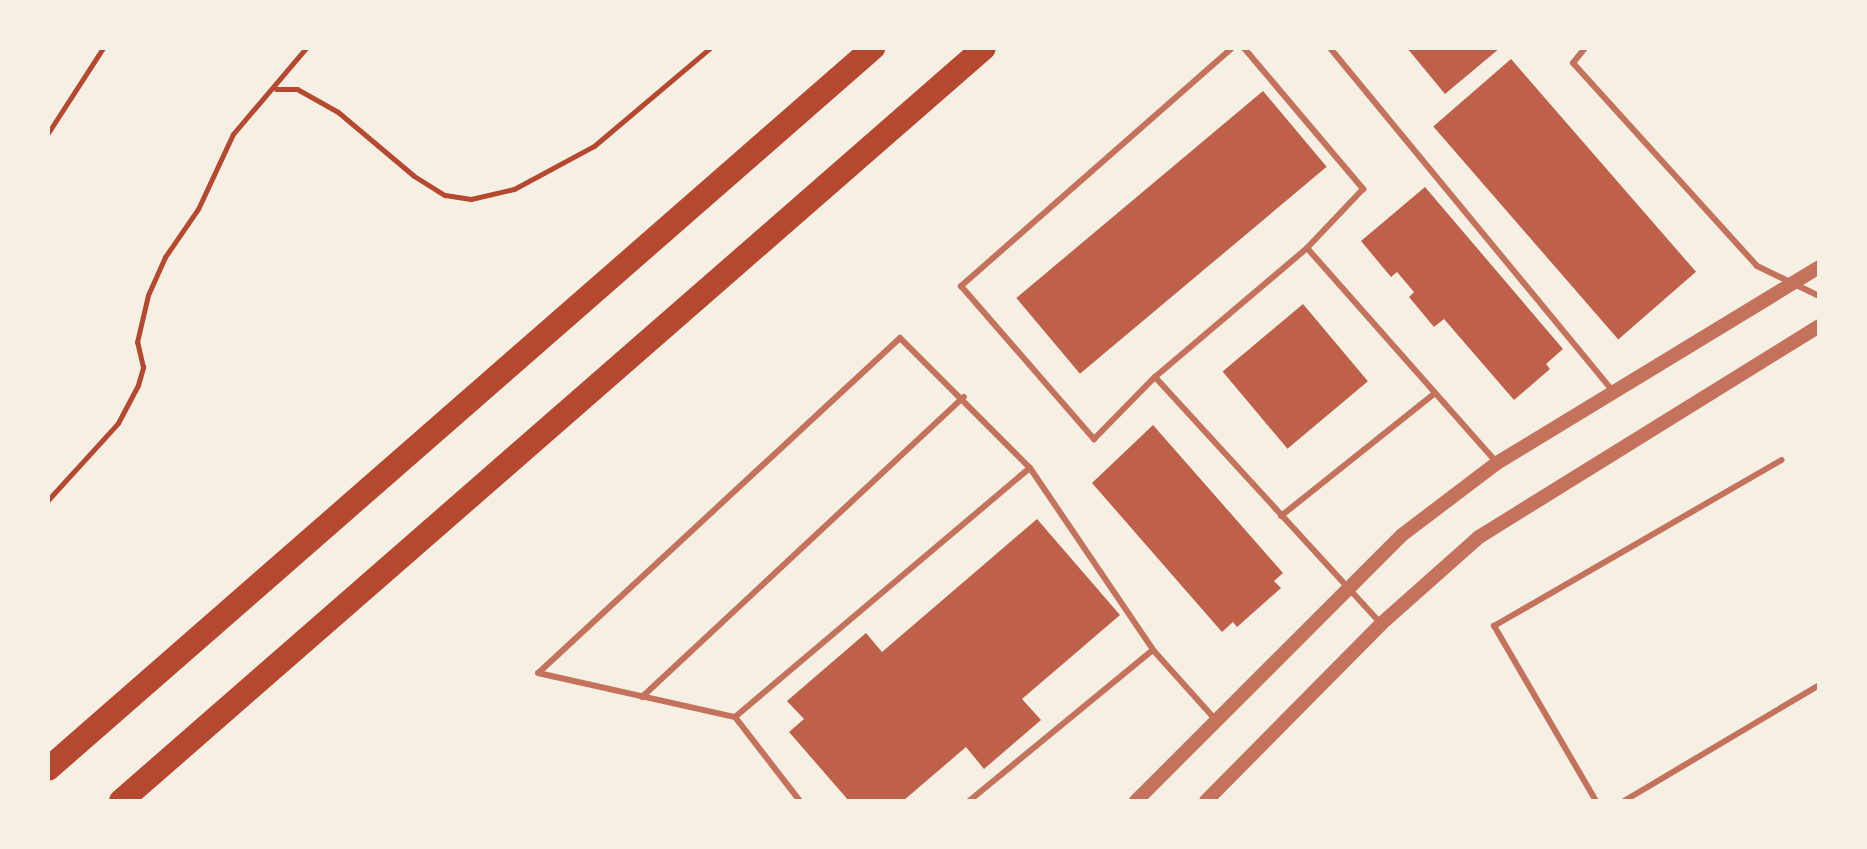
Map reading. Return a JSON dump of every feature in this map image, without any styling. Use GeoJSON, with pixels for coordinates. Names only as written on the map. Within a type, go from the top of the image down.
{"type":"FeatureCollection","features":[{"type":"Feature","properties":{"kind":"highway"},"geometry":{"type":"LineString","coordinates":[[48,769],[873,48]]}},
{"type":"Feature","properties":{"kind":"highway"},"geometry":{"type":"LineString","coordinates":[[121,801],[984,48]]}},
{"type":"Feature","properties":{"kind":"street"},"geometry":{"type":"LineString","coordinates":[[1136,801],[1402,535],[1497,463],[1819,267]]}},
{"type":"Feature","properties":{"kind":"street"},"geometry":{"type":"LineString","coordinates":[[1206,801],[1437,571],[1525,505],[1819,326]]}},
{"type":"Feature","properties":{"kind":"lane"},"geometry":{"type":"LineString","coordinates":[[1232,48],[961,286],[1094,439],[1155,377],[1307,248],[1363,189],[1244,48]]}},
{"type":"Feature","properties":{"kind":"lane"},"geometry":{"type":"LineString","coordinates":[[1330,48],[1614,392]]}},
{"type":"Feature","properties":{"kind":"lane"},"geometry":{"type":"LineString","coordinates":[[1585,48],[1573,63],[1757,266],[1796,281],[1819,296]]}},
{"type":"Feature","properties":{"kind":"lane"},"geometry":{"type":"LineString","coordinates":[[1307,248],[1497,463]]}},
{"type":"Feature","properties":{"kind":"lane"},"geometry":{"type":"LineString","coordinates":[[800,801],[735,717],[538,673],[900,338],[964,397],[1030,468],[1153,650],[1215,719]]}},
{"type":"Feature","properties":{"kind":"lane"},"geometry":{"type":"LineString","coordinates":[[1155,377],[1381,624]]}},
{"type":"Feature","properties":{"kind":"lane"},"geometry":{"type":"LineString","coordinates":[[1281,516],[1435,393]]}},
{"type":"Feature","properties":{"kind":"lane"},"geometry":{"type":"LineString","coordinates":[[642,697],[964,397]]}},
{"type":"Feature","properties":{"kind":"lane"},"geometry":{"type":"LineString","coordinates":[[1596,801],[1494,626],[1782,460]]}},
{"type":"Feature","properties":{"kind":"lane"},"geometry":{"type":"LineString","coordinates":[[735,717],[1030,468]]}},
{"type":"Feature","properties":{"kind":"lane"},"geometry":{"type":"LineString","coordinates":[[969,801],[1153,650]]}},
{"type":"Feature","properties":{"kind":"lane"},"geometry":{"type":"LineString","coordinates":[[1624,801],[1819,685]]}},
{"type":"Feature","properties":{"kind":"path"},"geometry":{"type":"LineString","coordinates":[[48,133],[103,48]]}},
{"type":"Feature","properties":{"kind":"path"},"geometry":{"type":"LineString","coordinates":[[48,500],[118,423],[138,385],[143,367],[137,342],[148,295],[165,257],[198,209],[233,134],[260,98],[275,89],[306,48]]}},
{"type":"Feature","properties":{"kind":"path"},"geometry":{"type":"LineString","coordinates":[[275,89],[297,89],[338,112],[414,176],[445,195],[471,199],[514,189],[594,146],[710,48]]}},
{"type":"Feature","properties":{"kind":"building"},"geometry":{"type":"Polygon","coordinates":[[[1407,48],[1500,48],[1445,94],[1407,48]]]}},
{"type":"Feature","properties":{"kind":"building"},"geometry":{"type":"Polygon","coordinates":[[[1511,59],[1696,272],[1618,339],[1433,127],[1511,59]]]}},
{"type":"Feature","properties":{"kind":"building"},"geometry":{"type":"Polygon","coordinates":[[[1263,91],[1327,167],[1080,374],[1016,298],[1263,91]]]}},
{"type":"Feature","properties":{"kind":"building"},"geometry":{"type":"Polygon","coordinates":[[[1425,187],[1563,349],[1546,364],[1550,369],[1514,400],[1444,319],[1434,327],[1409,297],[1414,292],[1397,272],[1391,277],[1361,241],[1425,187]]]}},
{"type":"Feature","properties":{"kind":"building"},"geometry":{"type":"Polygon","coordinates":[[[1303,304],[1368,381],[1287,449],[1223,371],[1303,304]]]}},
{"type":"Feature","properties":{"kind":"building"},"geometry":{"type":"Polygon","coordinates":[[[1153,425],[1283,573],[1274,581],[1281,588],[1237,627],[1233,622],[1222,632],[1092,483],[1153,425]]]}},
{"type":"Feature","properties":{"kind":"building"},"geometry":{"type":"Polygon","coordinates":[[[1037,519],[1120,615],[1022,699],[1041,720],[984,769],[966,747],[903,801],[849,801],[789,732],[804,719],[787,701],[866,633],[882,652],[1037,519]]]}}]}
